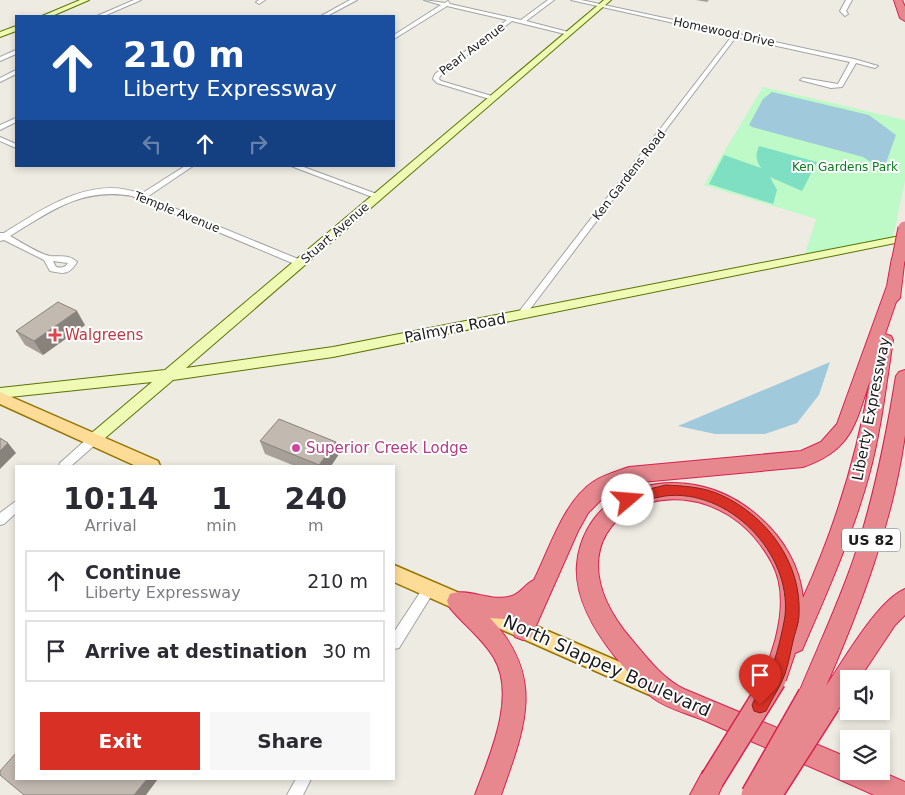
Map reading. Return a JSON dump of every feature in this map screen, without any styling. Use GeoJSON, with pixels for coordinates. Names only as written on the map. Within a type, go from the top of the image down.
{"type":"FeatureCollection","features":[{"type":"Feature","properties":{"kind":"highway"},"geometry":{"type":"LineString","coordinates":[[898,0],[905,18]]}},
{"type":"Feature","properties":{"kind":"highway","name":"Liberty Expressway"},"geometry":{"type":"LineString","coordinates":[[708,788],[776,676],[825,575],[844,523],[866,449],[874,365],[893,292],[905,228]]}},
{"type":"Feature","properties":{"kind":"highway"},"geometry":{"type":"LineString","coordinates":[[523,629],[546,576],[581,507],[600,488],[629,475],[797,460],[816,454],[828,447],[845,428],[874,365]]}},
{"type":"Feature","properties":{"kind":"highway","name":"Liberty Expressway"},"geometry":{"type":"LineString","coordinates":[[753,795],[819,700],[880,509],[905,376]]}},
{"type":"Feature","properties":{"kind":"highway"},"geometry":{"type":"LineString","coordinates":[[662,690],[610,633],[594,604],[588,575],[590,548],[594,535],[606,518],[628,500],[653,492],[679,490],[717,499],[745,516],[777,551],[787,573],[792,600],[789,630],[776,676]]}},
{"type":"Feature","properties":{"kind":"highway"},"geometry":{"type":"LineString","coordinates":[[462,603],[503,610],[512,609],[531,597],[546,576]]}},
{"type":"Feature","properties":{"kind":"highway"},"geometry":{"type":"LineString","coordinates":[[770,795],[819,700],[887,617],[905,600]]}},
{"type":"Feature","properties":{"kind":"highway"},"geometry":{"type":"LineString","coordinates":[[462,603],[502,650],[514,684],[513,720],[488,795]]}},
{"type":"Feature","properties":{"kind":"highway","name":"North Slappey Boulevard"},"geometry":{"type":"LineString","coordinates":[[662,690],[840,767]]}},
{"type":"Feature","properties":{"kind":"highway","name":"North Slappey Boulevard"},"geometry":{"type":"LineString","coordinates":[[870,780],[904,794]]}},
{"type":"Feature","properties":{"kind":"main road"},"geometry":{"type":"LineString","coordinates":[[0,398],[150,465]]}},
{"type":"Feature","properties":{"kind":"main road","name":"North Slappey Boulevard"},"geometry":{"type":"LineString","coordinates":[[395,573],[662,690]]}},
{"type":"Feature","properties":{"kind":"street"},"geometry":{"type":"LineString","coordinates":[[48,15],[86,0]]}},
{"type":"Feature","properties":{"kind":"street"},"geometry":{"type":"LineString","coordinates":[[102,15],[138,0]]}},
{"type":"Feature","properties":{"kind":"street"},"geometry":{"type":"LineString","coordinates":[[326,15],[354,0]]}},
{"type":"Feature","properties":{"kind":"street"},"geometry":{"type":"LineString","coordinates":[[427,0],[569,33]]}},
{"type":"Feature","properties":{"kind":"street"},"geometry":{"type":"LineString","coordinates":[[395,36],[453,0]]}},
{"type":"Feature","properties":{"kind":"street","name":"Pearl Avenue"},"geometry":{"type":"LineString","coordinates":[[522,22],[551,0]]}},
{"type":"Feature","properties":{"kind":"street","name":"Homewood Drive"},"geometry":{"type":"LineString","coordinates":[[574,0],[605,3],[875,66]]}},
{"type":"Feature","properties":{"kind":"street"},"geometry":{"type":"LineString","coordinates":[[844,14],[843,11],[849,0]]}},
{"type":"Feature","properties":{"kind":"street","name":"Stuart Avenue"},"geometry":{"type":"LineString","coordinates":[[65,465],[605,3]]}},
{"type":"Feature","properties":{"kind":"street","name":"Pearl Avenue"},"geometry":{"type":"LineString","coordinates":[[493,98],[439,82],[436,79],[437,75],[511,20]]}},
{"type":"Feature","properties":{"kind":"street"},"geometry":{"type":"LineString","coordinates":[[0,35],[15,28]]}},
{"type":"Feature","properties":{"kind":"street","name":"Ken Gardens Road"},"geometry":{"type":"LineString","coordinates":[[521,315],[736,34]]}},
{"type":"Feature","properties":{"kind":"street"},"geometry":{"type":"LineString","coordinates":[[0,59],[15,52]]}},
{"type":"Feature","properties":{"kind":"street"},"geometry":{"type":"LineString","coordinates":[[803,80],[840,86],[854,61]]}},
{"type":"Feature","properties":{"kind":"street"},"geometry":{"type":"LineString","coordinates":[[0,80],[15,72]]}},
{"type":"Feature","properties":{"kind":"street"},"geometry":{"type":"LineString","coordinates":[[0,128],[15,120]]}},
{"type":"Feature","properties":{"kind":"street"},"geometry":{"type":"LineString","coordinates":[[0,140],[15,146]]}},
{"type":"Feature","properties":{"kind":"street"},"geometry":{"type":"LineString","coordinates":[[141,197],[188,167]]}},
{"type":"Feature","properties":{"kind":"street"},"geometry":{"type":"LineString","coordinates":[[297,167],[378,196]]}},
{"type":"Feature","properties":{"kind":"street","name":"Temple Avenue"},"geometry":{"type":"LineString","coordinates":[[1,237],[63,202],[88,193],[116,190],[141,197],[300,264]]}},
{"type":"Feature","properties":{"kind":"street"},"geometry":{"type":"LineString","coordinates":[[1,237],[47,258]]}},
{"type":"Feature","properties":{"kind":"street","name":"Palmyra Road"},"geometry":{"type":"LineString","coordinates":[[0,393],[170,375],[334,352],[905,238]]}},
{"type":"Feature","properties":{"kind":"street"},"geometry":{"type":"LineString","coordinates":[[0,520],[15,507]]}},
{"type":"Feature","properties":{"kind":"street"},"geometry":{"type":"LineString","coordinates":[[395,641],[429,589]]}},
{"type":"Feature","properties":{"kind":"street"},"geometry":{"type":"LineString","coordinates":[[294,795],[303,780]]}},
{"type":"Feature","properties":{"kind":"green space","name":"Ken Gardens Park"},"geometry":{"type":"Polygon","coordinates":[[[763,87],[905,120],[905,181],[893,237],[805,254],[816,219],[704,185],[763,87]]]}},
{"type":"Feature","properties":{"kind":"green space"},"geometry":{"type":"Polygon","coordinates":[[[759,146],[817,162],[802,191],[770,177],[777,190],[773,204],[709,184],[724,155],[761,168],[757,157],[759,146]]]}},
{"type":"Feature","properties":{"kind":"water"},"geometry":{"type":"Polygon","coordinates":[[[772,92],[869,115],[896,135],[886,163],[874,164],[863,157],[752,127],[749,125],[763,99],[772,92]]]}},
{"type":"Feature","properties":{"kind":"water"},"geometry":{"type":"Polygon","coordinates":[[[830,362],[819,395],[797,423],[765,434],[715,434],[678,426],[830,362]]]}},
{"type":"Feature","properties":{"kind":"building"},"geometry":{"type":"Polygon","coordinates":[[[58,302],[77,311],[34,341],[16,331],[58,302]]]}},
{"type":"Feature","properties":{"kind":"building"},"geometry":{"type":"Polygon","coordinates":[[[279,419],[336,442],[319,465],[260,441],[279,419]]]}},
{"type":"Feature","properties":{"kind":"building"},"geometry":{"type":"Polygon","coordinates":[[[0,438],[8,443],[0,451],[0,438]]]}},
{"type":"Feature","properties":{"kind":"building"},"geometry":{"type":"Polygon","coordinates":[[[15,754],[15,780],[146,780],[134,795],[24,795],[0,775],[0,771],[15,754]]]}},
{"type":"Feature","properties":{"kind":"place","name":"Walgreens"},"geometry":{"type":"Point","coordinates":[55,335]}},
{"type":"Feature","properties":{"kind":"place","name":"Superior Creek Lodge"},"geometry":{"type":"Point","coordinates":[296,448]}},
{"type":"Feature","properties":{"kind":"route"},"geometry":{"type":"LineString","coordinates":[[628,500],[666,490],[679,490],[706,495],[717,499],[745,516],[777,551],[790,582],[792,615],[778,672],[760,705]]}}]}
